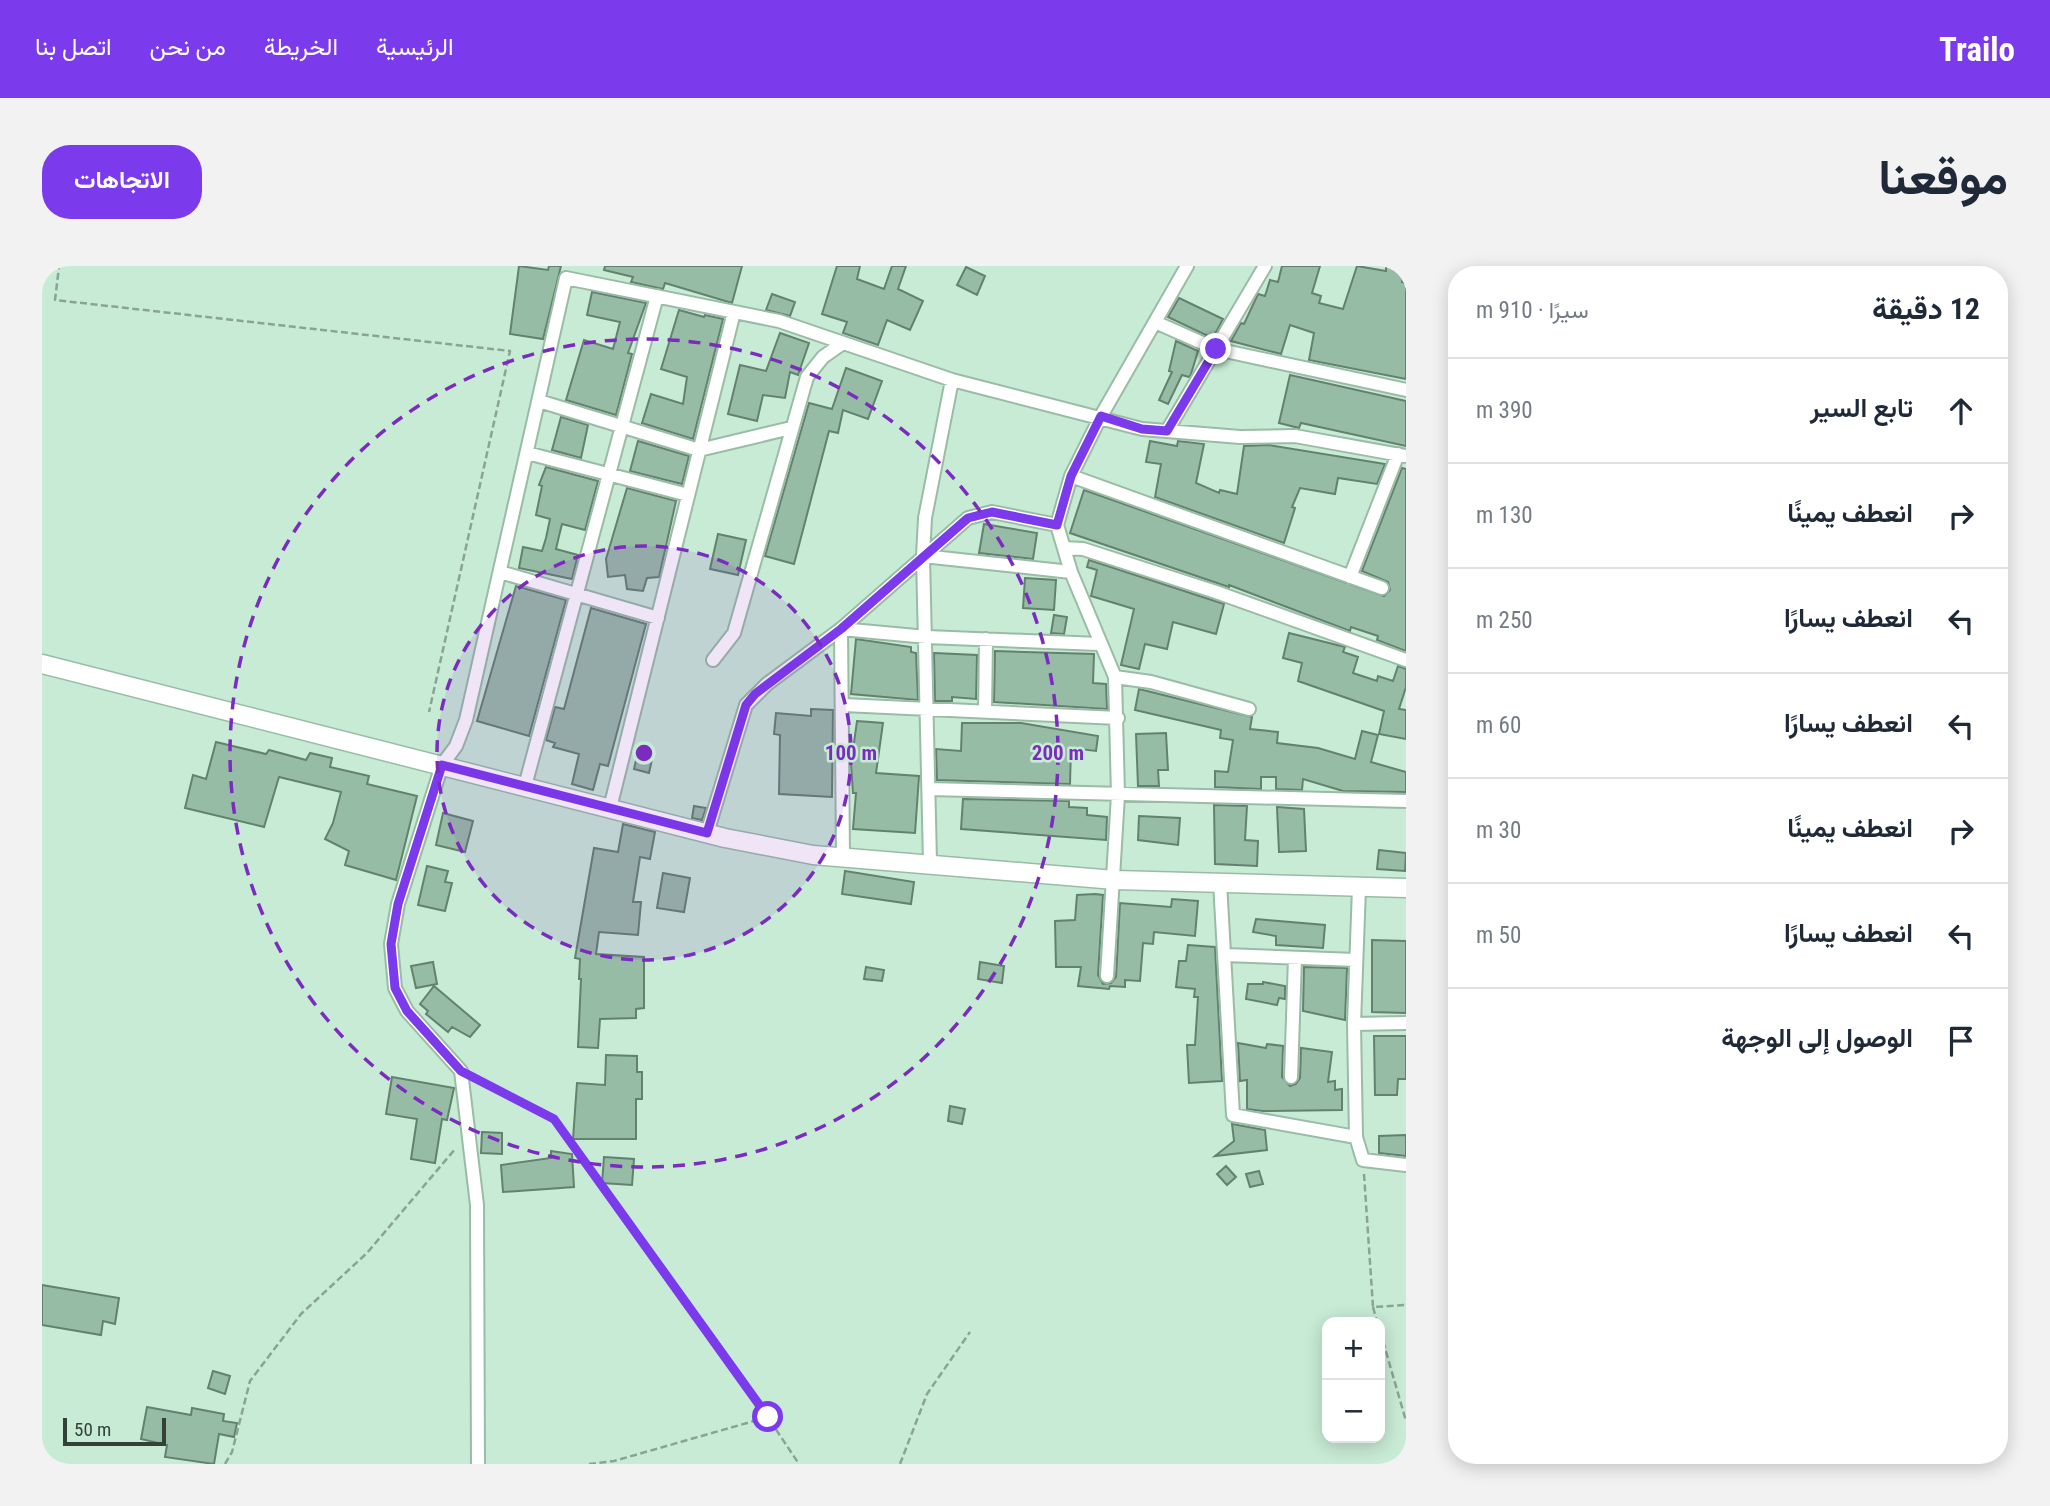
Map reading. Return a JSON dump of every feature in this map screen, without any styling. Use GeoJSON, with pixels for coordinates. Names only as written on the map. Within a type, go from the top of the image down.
{"type":"FeatureCollection","features":[{"type":"Feature","properties":{"kind":"main road"},"geometry":{"type":"LineString","coordinates":[[42,664],[707,833],[813,855],[930,862],[1115,880],[1406,888]]}},
{"type":"Feature","properties":{"kind":"street"},"geometry":{"type":"LineString","coordinates":[[1107,976],[1115,880],[1118,795],[1115,677],[1071,572],[1057,525],[1071,476],[1101,416],[1187,266]]}},
{"type":"Feature","properties":{"kind":"street"},"geometry":{"type":"LineString","coordinates":[[1167,431],[1265,266]]}},
{"type":"Feature","properties":{"kind":"street"},"geometry":{"type":"LineString","coordinates":[[478,1464],[477,1205],[461,1071],[407,1011],[395,988],[391,944],[398,904],[442,765],[456,746],[467,720],[566,278],[779,321],[952,380],[1101,416],[1142,429],[1240,437],[1295,436],[1402,455],[1350,577]]}},
{"type":"Feature","properties":{"kind":"street"},"geometry":{"type":"LineString","coordinates":[[525,786],[657,296]]}},
{"type":"Feature","properties":{"kind":"street"},"geometry":{"type":"LineString","coordinates":[[610,808],[734,312]]}},
{"type":"Feature","properties":{"kind":"street"},"geometry":{"type":"LineString","coordinates":[[1155,322],[1216,349],[1406,390]]}},
{"type":"Feature","properties":{"kind":"street"},"geometry":{"type":"LineString","coordinates":[[713,660],[734,633],[807,377],[822,357],[843,343]]}},
{"type":"Feature","properties":{"kind":"street"},"geometry":{"type":"LineString","coordinates":[[930,862],[927,637],[923,556],[925,518],[952,380]]}},
{"type":"Feature","properties":{"kind":"street"},"geometry":{"type":"LineString","coordinates":[[538,401],[699,450],[791,428]]}},
{"type":"Feature","properties":{"kind":"street"},"geometry":{"type":"LineString","coordinates":[[527,453],[609,472],[688,495]]}},
{"type":"Feature","properties":{"kind":"street"},"geometry":{"type":"LineString","coordinates":[[1071,476],[1381,588]]}},
{"type":"Feature","properties":{"kind":"street"},"geometry":{"type":"LineString","coordinates":[[707,833],[746,705],[767,684],[841,629],[968,518],[992,512],[1057,525]]}},
{"type":"Feature","properties":{"kind":"street"},"geometry":{"type":"LineString","coordinates":[[1064,548],[1083,549],[1216,592],[1406,660]]}},
{"type":"Feature","properties":{"kind":"street"},"geometry":{"type":"LineString","coordinates":[[923,556],[1071,572]]}},
{"type":"Feature","properties":{"kind":"street"},"geometry":{"type":"LineString","coordinates":[[500,572],[658,618]]}},
{"type":"Feature","properties":{"kind":"street"},"geometry":{"type":"LineString","coordinates":[[841,629],[927,637],[1099,644]]}},
{"type":"Feature","properties":{"kind":"street"},"geometry":{"type":"LineString","coordinates":[[841,629],[844,705],[843,857]]}},
{"type":"Feature","properties":{"kind":"street"},"geometry":{"type":"LineString","coordinates":[[985,712],[986,639]]}},
{"type":"Feature","properties":{"kind":"street"},"geometry":{"type":"LineString","coordinates":[[1115,677],[1151,682],[1249,709]]}},
{"type":"Feature","properties":{"kind":"street"},"geometry":{"type":"LineString","coordinates":[[844,705],[1118,718]]}},
{"type":"Feature","properties":{"kind":"street"},"geometry":{"type":"LineString","coordinates":[[929,789],[1406,800]]}},
{"type":"Feature","properties":{"kind":"street"},"geometry":{"type":"LineString","coordinates":[[1220,882],[1233,1115],[1356,1137]]}},
{"type":"Feature","properties":{"kind":"street"},"geometry":{"type":"LineString","coordinates":[[1359,888],[1354,1024],[1356,1137],[1363,1160],[1406,1165]]}},
{"type":"Feature","properties":{"kind":"street"},"geometry":{"type":"LineString","coordinates":[[1225,955],[1356,960]]}},
{"type":"Feature","properties":{"kind":"street"},"geometry":{"type":"LineString","coordinates":[[1291,1077],[1295,958]]}},
{"type":"Feature","properties":{"kind":"street"},"geometry":{"type":"LineString","coordinates":[[1354,1024],[1406,1023]]}},
{"type":"Feature","properties":{"kind":"path"},"geometry":{"type":"LineString","coordinates":[[44,266],[59,267],[55,300],[510,351],[429,712]]}},
{"type":"Feature","properties":{"kind":"path"},"geometry":{"type":"LineString","coordinates":[[461,1071],[554,1119],[799,1464]]}},
{"type":"Feature","properties":{"kind":"path"},"geometry":{"type":"LineString","coordinates":[[225,1464],[232,1452],[250,1381],[301,1314],[367,1254],[470,1133]]}},
{"type":"Feature","properties":{"kind":"path"},"geometry":{"type":"LineString","coordinates":[[1363,1160],[1376,1317]]}},
{"type":"Feature","properties":{"kind":"path"},"geometry":{"type":"LineString","coordinates":[[1373,1307],[1406,1305]]}},
{"type":"Feature","properties":{"kind":"path"},"geometry":{"type":"LineString","coordinates":[[900,1464],[927,1394],[970,1332]]}},
{"type":"Feature","properties":{"kind":"path"},"geometry":{"type":"LineString","coordinates":[[1385,1348],[1406,1421]]}},
{"type":"Feature","properties":{"kind":"path"},"geometry":{"type":"LineString","coordinates":[[589,1464],[614,1461],[768,1417]]}},
{"type":"Feature","properties":{"kind":"building"},"geometry":{"type":"Polygon","coordinates":[[[519,266],[548,270],[549,266],[561,266],[543,339],[510,334],[519,266]]]}},
{"type":"Feature","properties":{"kind":"building"},"geometry":{"type":"Polygon","coordinates":[[[605,266],[742,266],[732,303],[665,283],[663,289],[631,282],[633,277],[604,270],[605,266]]]}},
{"type":"Feature","properties":{"kind":"building"},"geometry":{"type":"Polygon","coordinates":[[[837,266],[860,266],[857,279],[884,289],[892,266],[906,266],[898,289],[923,301],[910,330],[887,320],[878,345],[843,333],[847,322],[822,314],[837,266]]]}},
{"type":"Feature","properties":{"kind":"building"},"geometry":{"type":"Polygon","coordinates":[[[1282,266],[1320,266],[1312,293],[1321,296],[1319,303],[1343,309],[1357,266],[1386,271],[1386,266],[1406,266],[1402,282],[1406,283],[1406,379],[1309,360],[1314,333],[1290,325],[1281,354],[1231,341],[1241,323],[1244,324],[1258,294],[1265,296],[1270,280],[1278,282],[1282,266]]]}},
{"type":"Feature","properties":{"kind":"building"},"geometry":{"type":"Polygon","coordinates":[[[966,267],[985,276],[977,295],[957,285],[966,267]]]}},
{"type":"Feature","properties":{"kind":"building"},"geometry":{"type":"Polygon","coordinates":[[[592,292],[646,303],[628,353],[632,354],[616,415],[566,400],[584,340],[613,349],[620,322],[587,315],[592,292]]]}},
{"type":"Feature","properties":{"kind":"building"},"geometry":{"type":"Polygon","coordinates":[[[772,294],[795,302],[790,316],[766,310],[772,294]]]}},
{"type":"Feature","properties":{"kind":"building"},"geometry":{"type":"Polygon","coordinates":[[[1179,298],[1223,319],[1214,336],[1210,337],[1168,317],[1179,298]]]}},
{"type":"Feature","properties":{"kind":"building"},"geometry":{"type":"Polygon","coordinates":[[[679,310],[723,319],[693,439],[642,423],[651,394],[683,404],[687,377],[661,369],[679,310]]]}},
{"type":"Feature","properties":{"kind":"building"},"geometry":{"type":"Polygon","coordinates":[[[780,333],[809,343],[798,375],[790,372],[785,398],[763,395],[757,421],[728,414],[740,365],[766,371],[780,333]]]}},
{"type":"Feature","properties":{"kind":"building"},"geometry":{"type":"Polygon","coordinates":[[[1176,341],[1198,351],[1191,374],[1189,377],[1182,375],[1168,404],[1159,400],[1172,372],[1169,371],[1176,341]]]}},
{"type":"Feature","properties":{"kind":"building"},"geometry":{"type":"Polygon","coordinates":[[[846,368],[882,381],[868,419],[843,410],[838,433],[829,431],[794,564],[765,556],[809,403],[832,409],[846,368]]]}},
{"type":"Feature","properties":{"kind":"building"},"geometry":{"type":"Polygon","coordinates":[[[1290,375],[1406,401],[1406,446],[1301,423],[1299,428],[1279,423],[1290,375]]]}},
{"type":"Feature","properties":{"kind":"building"},"geometry":{"type":"Polygon","coordinates":[[[561,417],[588,425],[581,458],[552,450],[561,417]]]}},
{"type":"Feature","properties":{"kind":"building"},"geometry":{"type":"Polygon","coordinates":[[[638,441],[689,456],[682,484],[630,471],[638,441]]]}},
{"type":"Feature","properties":{"kind":"building"},"geometry":{"type":"Polygon","coordinates":[[[1150,441],[1177,446],[1178,441],[1204,444],[1196,483],[1219,493],[1220,490],[1237,494],[1244,446],[1269,445],[1385,464],[1377,484],[1338,478],[1335,494],[1300,488],[1292,507],[1295,508],[1284,543],[1155,497],[1161,464],[1146,462],[1150,441]]]}},
{"type":"Feature","properties":{"kind":"building"},"geometry":{"type":"Polygon","coordinates":[[[546,467],[598,481],[585,530],[562,524],[556,549],[578,555],[572,579],[519,568],[523,547],[542,551],[546,538],[550,519],[536,515],[542,486],[539,485],[546,467]]]}},
{"type":"Feature","properties":{"kind":"building"},"geometry":{"type":"Polygon","coordinates":[[[1402,468],[1406,469],[1406,651],[1377,640],[1378,636],[1351,627],[1350,631],[1229,585],[1070,533],[1084,490],[1384,596],[1390,590],[1388,582],[1362,571],[1402,468]]]}},
{"type":"Feature","properties":{"kind":"building"},"geometry":{"type":"Polygon","coordinates":[[[627,488],[676,501],[659,577],[647,578],[643,591],[627,589],[625,575],[608,577],[606,559],[627,488]]]}},
{"type":"Feature","properties":{"kind":"building"},"geometry":{"type":"Polygon","coordinates":[[[984,524],[1037,533],[1033,559],[979,553],[984,524]]]}},
{"type":"Feature","properties":{"kind":"building"},"geometry":{"type":"Polygon","coordinates":[[[718,534],[746,540],[738,575],[710,569],[718,534]]]}},
{"type":"Feature","properties":{"kind":"building"},"geometry":{"type":"Polygon","coordinates":[[[1089,560],[1224,604],[1216,634],[1173,622],[1167,649],[1145,644],[1139,669],[1121,665],[1134,609],[1091,596],[1097,570],[1087,567],[1089,560]]]}},
{"type":"Feature","properties":{"kind":"building"},"geometry":{"type":"Polygon","coordinates":[[[1025,578],[1056,580],[1054,610],[1023,608],[1025,578]]]}},
{"type":"Feature","properties":{"kind":"building"},"geometry":{"type":"Polygon","coordinates":[[[516,586],[566,600],[529,736],[477,721],[516,586]]]}},
{"type":"Feature","properties":{"kind":"building"},"geometry":{"type":"Polygon","coordinates":[[[591,608],[646,624],[608,766],[600,764],[593,790],[572,784],[579,754],[553,747],[555,743],[546,740],[555,707],[564,709],[591,608]]]}},
{"type":"Feature","properties":{"kind":"building"},"geometry":{"type":"Polygon","coordinates":[[[1054,615],[1067,617],[1064,634],[1051,633],[1054,615]]]}},
{"type":"Feature","properties":{"kind":"building"},"geometry":{"type":"Polygon","coordinates":[[[1289,633],[1345,647],[1343,652],[1358,657],[1353,673],[1377,681],[1378,676],[1393,681],[1398,666],[1406,669],[1406,687],[1399,709],[1406,710],[1406,739],[1379,734],[1384,711],[1298,681],[1302,663],[1283,658],[1289,633]]]}},
{"type":"Feature","properties":{"kind":"building"},"geometry":{"type":"Polygon","coordinates":[[[856,639],[911,647],[911,652],[916,653],[918,700],[851,694],[856,639]]]}},
{"type":"Feature","properties":{"kind":"building"},"geometry":{"type":"Polygon","coordinates":[[[995,651],[1094,654],[1093,683],[1106,684],[1107,709],[994,702],[995,651]]]}},
{"type":"Feature","properties":{"kind":"building"},"geometry":{"type":"Polygon","coordinates":[[[934,653],[977,655],[976,699],[952,697],[952,701],[935,701],[934,653]]]}},
{"type":"Feature","properties":{"kind":"building"},"geometry":{"type":"Polygon","coordinates":[[[1139,689],[1252,717],[1250,729],[1278,732],[1277,743],[1318,748],[1355,759],[1362,731],[1378,735],[1371,762],[1406,772],[1406,792],[1343,791],[1303,779],[1302,790],[1276,789],[1276,777],[1261,777],[1261,789],[1215,787],[1215,771],[1228,772],[1233,740],[1220,738],[1221,730],[1135,710],[1139,689]]]}},
{"type":"Feature","properties":{"kind":"building"},"geometry":{"type":"Polygon","coordinates":[[[811,709],[833,710],[832,797],[779,794],[780,735],[774,734],[776,713],[811,716],[811,709]]]}},
{"type":"Feature","properties":{"kind":"building"},"geometry":{"type":"Polygon","coordinates":[[[857,721],[883,723],[876,773],[919,776],[915,833],[853,829],[856,793],[853,793],[851,764],[857,721]]]}},
{"type":"Feature","properties":{"kind":"building"},"geometry":{"type":"Polygon","coordinates":[[[962,723],[1021,723],[1098,736],[1096,751],[1071,748],[1070,784],[937,780],[936,749],[961,751],[962,723]]]}},
{"type":"Feature","properties":{"kind":"building"},"geometry":{"type":"Polygon","coordinates":[[[1166,733],[1168,770],[1158,770],[1159,786],[1138,786],[1136,734],[1166,733]]]}},
{"type":"Feature","properties":{"kind":"building"},"geometry":{"type":"Polygon","coordinates":[[[216,742],[266,754],[269,750],[306,760],[310,753],[332,758],[330,767],[369,776],[367,784],[417,796],[396,880],[345,865],[349,851],[325,839],[333,823],[341,792],[279,777],[264,827],[185,808],[193,775],[206,779],[216,742]]]}},
{"type":"Feature","properties":{"kind":"building"},"geometry":{"type":"Polygon","coordinates":[[[637,756],[652,759],[649,773],[634,769],[637,756]]]}},
{"type":"Feature","properties":{"kind":"building"},"geometry":{"type":"Polygon","coordinates":[[[963,799],[1069,801],[1069,807],[1087,808],[1087,815],[1107,817],[1106,840],[961,829],[963,799]]]}},
{"type":"Feature","properties":{"kind":"building"},"geometry":{"type":"Polygon","coordinates":[[[1214,805],[1247,806],[1245,840],[1258,841],[1257,866],[1215,864],[1214,805]]]}},
{"type":"Feature","properties":{"kind":"building"},"geometry":{"type":"Polygon","coordinates":[[[694,806],[706,808],[702,820],[692,818],[694,806]]]}},
{"type":"Feature","properties":{"kind":"building"},"geometry":{"type":"Polygon","coordinates":[[[1277,807],[1304,809],[1306,851],[1279,852],[1277,807]]]}},
{"type":"Feature","properties":{"kind":"building"},"geometry":{"type":"Polygon","coordinates":[[[443,813],[473,821],[465,852],[436,845],[443,813]]]}},
{"type":"Feature","properties":{"kind":"building"},"geometry":{"type":"Polygon","coordinates":[[[1139,816],[1180,818],[1178,845],[1138,840],[1139,816]]]}},
{"type":"Feature","properties":{"kind":"building"},"geometry":{"type":"Polygon","coordinates":[[[623,824],[655,832],[650,859],[640,857],[633,902],[641,902],[638,935],[599,932],[596,954],[644,957],[644,1008],[636,1009],[636,1018],[600,1019],[598,1048],[578,1047],[581,979],[580,959],[575,958],[594,848],[618,852],[623,824]]]}},
{"type":"Feature","properties":{"kind":"building"},"geometry":{"type":"Polygon","coordinates":[[[1379,850],[1406,853],[1405,871],[1377,869],[1379,850]]]}},
{"type":"Feature","properties":{"kind":"building"},"geometry":{"type":"Polygon","coordinates":[[[427,866],[448,871],[445,882],[452,883],[445,911],[418,905],[427,866]]]}},
{"type":"Feature","properties":{"kind":"building"},"geometry":{"type":"Polygon","coordinates":[[[845,871],[914,882],[911,904],[842,894],[845,871]]]}},
{"type":"Feature","properties":{"kind":"building"},"geometry":{"type":"Polygon","coordinates":[[[663,873],[690,878],[684,912],[657,908],[663,873]]]}},
{"type":"Feature","properties":{"kind":"building"},"geometry":{"type":"Polygon","coordinates":[[[1077,895],[1103,895],[1098,975],[1103,984],[1111,983],[1116,977],[1120,903],[1171,907],[1172,899],[1198,901],[1195,936],[1154,932],[1153,944],[1143,943],[1140,981],[1125,980],[1125,987],[1110,986],[1109,989],[1078,986],[1081,967],[1056,967],[1055,921],[1075,920],[1077,895]]]}},
{"type":"Feature","properties":{"kind":"building"},"geometry":{"type":"Polygon","coordinates":[[[1256,919],[1325,925],[1323,948],[1276,945],[1276,936],[1253,932],[1256,919]]]}},
{"type":"Feature","properties":{"kind":"building"},"geometry":{"type":"Polygon","coordinates":[[[1372,940],[1406,941],[1406,1013],[1372,1012],[1372,940]]]}},
{"type":"Feature","properties":{"kind":"building"},"geometry":{"type":"Polygon","coordinates":[[[1188,945],[1215,947],[1222,1081],[1189,1083],[1187,1045],[1195,1045],[1198,997],[1194,997],[1195,989],[1176,987],[1179,961],[1186,961],[1188,945]]]}},
{"type":"Feature","properties":{"kind":"building"},"geometry":{"type":"Polygon","coordinates":[[[433,962],[437,984],[416,988],[411,966],[433,962]]]}},
{"type":"Feature","properties":{"kind":"building"},"geometry":{"type":"Polygon","coordinates":[[[980,962],[1004,966],[1002,983],[978,979],[980,962]]]}},
{"type":"Feature","properties":{"kind":"building"},"geometry":{"type":"Polygon","coordinates":[[[866,967],[884,970],[882,981],[864,979],[866,967]]]}},
{"type":"Feature","properties":{"kind":"building"},"geometry":{"type":"Polygon","coordinates":[[[1304,967],[1347,968],[1345,1020],[1303,1011],[1304,967]]]}},
{"type":"Feature","properties":{"kind":"building"},"geometry":{"type":"Polygon","coordinates":[[[1263,982],[1285,986],[1285,999],[1279,998],[1277,1005],[1246,999],[1248,984],[1263,982]]]}},
{"type":"Feature","properties":{"kind":"building"},"geometry":{"type":"Polygon","coordinates":[[[434,986],[480,1025],[470,1037],[452,1027],[448,1032],[426,1014],[428,1011],[420,1004],[434,986]]]}},
{"type":"Feature","properties":{"kind":"building"},"geometry":{"type":"Polygon","coordinates":[[[1374,1036],[1406,1036],[1406,1079],[1398,1079],[1397,1095],[1375,1095],[1374,1036]]]}},
{"type":"Feature","properties":{"kind":"building"},"geometry":{"type":"Polygon","coordinates":[[[1238,1043],[1266,1048],[1267,1044],[1283,1046],[1282,1077],[1290,1086],[1296,1084],[1300,1078],[1301,1048],[1332,1052],[1328,1082],[1335,1081],[1335,1090],[1342,1089],[1342,1110],[1247,1109],[1247,1080],[1240,1081],[1238,1043]]]}},
{"type":"Feature","properties":{"kind":"building"},"geometry":{"type":"Polygon","coordinates":[[[606,1055],[637,1056],[637,1072],[642,1072],[642,1099],[636,1099],[636,1139],[573,1139],[577,1083],[605,1085],[606,1055]]]}},
{"type":"Feature","properties":{"kind":"building"},"geometry":{"type":"Polygon","coordinates":[[[392,1077],[454,1088],[447,1120],[442,1119],[435,1163],[411,1159],[417,1119],[386,1114],[392,1077]]]}},
{"type":"Feature","properties":{"kind":"building"},"geometry":{"type":"Polygon","coordinates":[[[950,1106],[965,1109],[962,1124],[948,1121],[950,1106]]]}},
{"type":"Feature","properties":{"kind":"building"},"geometry":{"type":"Polygon","coordinates":[[[1232,1124],[1265,1130],[1267,1150],[1215,1156],[1234,1141],[1232,1124]]]}},
{"type":"Feature","properties":{"kind":"building"},"geometry":{"type":"Polygon","coordinates":[[[482,1132],[502,1133],[502,1154],[481,1153],[482,1132]]]}},
{"type":"Feature","properties":{"kind":"building"},"geometry":{"type":"Polygon","coordinates":[[[1406,1135],[1406,1156],[1379,1153],[1379,1136],[1406,1135]]]}},
{"type":"Feature","properties":{"kind":"building"},"geometry":{"type":"Polygon","coordinates":[[[551,1151],[572,1154],[574,1187],[503,1192],[501,1165],[551,1158],[551,1151]]]}},
{"type":"Feature","properties":{"kind":"building"},"geometry":{"type":"Polygon","coordinates":[[[604,1157],[634,1159],[632,1185],[602,1183],[604,1157]]]}},
{"type":"Feature","properties":{"kind":"building"},"geometry":{"type":"Polygon","coordinates":[[[1226,1166],[1236,1177],[1227,1185],[1217,1174],[1226,1166]]]}},
{"type":"Feature","properties":{"kind":"building"},"geometry":{"type":"Polygon","coordinates":[[[1259,1171],[1263,1184],[1250,1187],[1246,1174],[1259,1171]]]}},
{"type":"Feature","properties":{"kind":"building"},"geometry":{"type":"Polygon","coordinates":[[[42,1285],[119,1298],[115,1324],[103,1321],[101,1335],[42,1325],[42,1285]]]}},
{"type":"Feature","properties":{"kind":"building"},"geometry":{"type":"Polygon","coordinates":[[[213,1371],[230,1376],[225,1394],[208,1388],[213,1371]]]}},
{"type":"Feature","properties":{"kind":"building"},"geometry":{"type":"Polygon","coordinates":[[[147,1407],[191,1415],[192,1408],[224,1414],[223,1421],[237,1423],[234,1437],[219,1434],[214,1464],[165,1457],[167,1445],[141,1439],[147,1407]]]}},
{"type":"Feature","properties":{"kind":"route"},"geometry":{"type":"LineString","coordinates":[[768,1417],[554,1119],[461,1071],[407,1011],[395,988],[391,944],[398,904],[442,765],[707,833],[746,705],[755,694],[841,629],[968,518],[992,512],[1057,525],[1071,476],[1101,416],[1142,429],[1167,431],[1216,349]]}}]}
